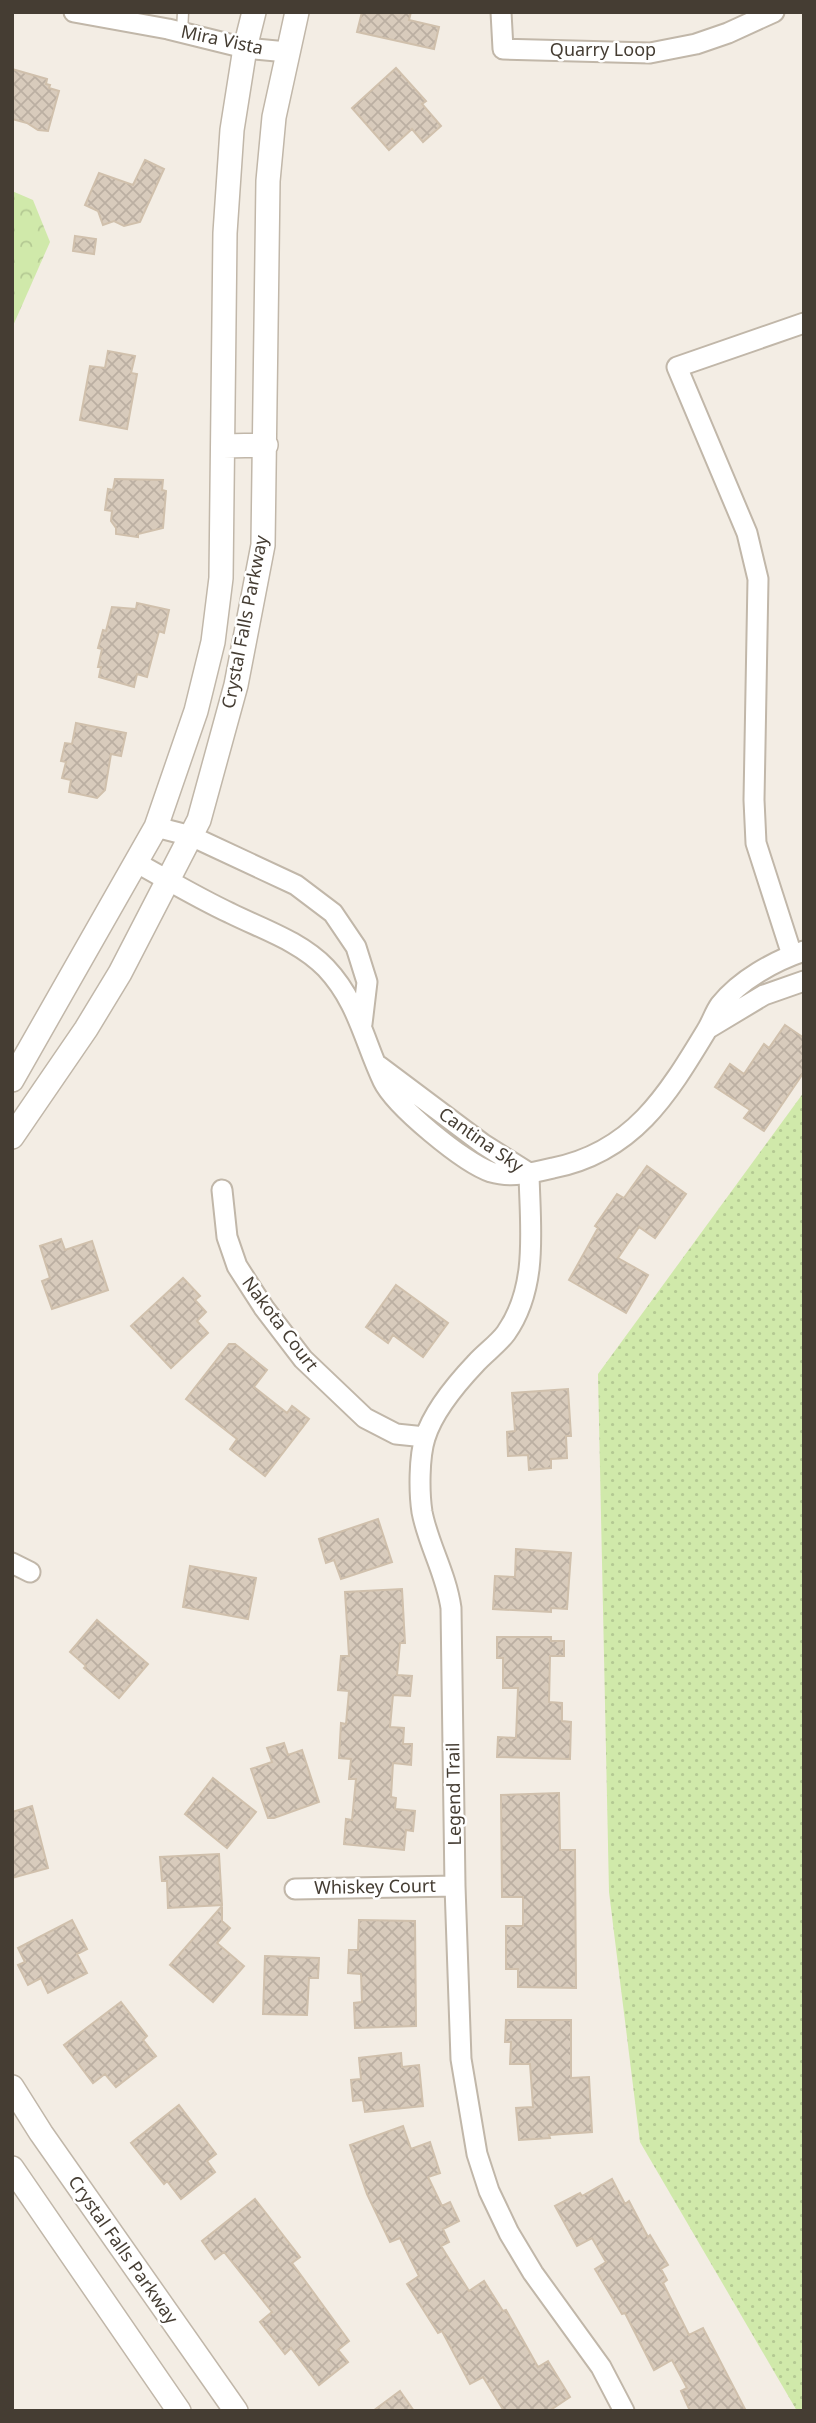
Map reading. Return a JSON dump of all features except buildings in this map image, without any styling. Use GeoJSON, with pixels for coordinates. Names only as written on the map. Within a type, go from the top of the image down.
{"type":"FeatureCollection","features":[{"type":"Feature","properties":{"kind":"street","name":"Mira Vista"},"geometry":{"type":"LineString","coordinates":[[74,12],[97,14],[245,48],[287,52]]}},
{"type":"Feature","properties":{"kind":"street","name":"Crystal Falls Parkway"},"geometry":{"type":"LineString","coordinates":[[12,1080],[156,827],[196,711],[213,642],[221,578],[225,233],[232,130],[245,48],[254,12]]}},
{"type":"Feature","properties":{"kind":"street","name":"Crystal Falls Parkway"},"geometry":{"type":"LineString","coordinates":[[12,1137],[100,1007],[200,820],[236,685],[263,545],[268,181],[274,117],[297,12]]}},
{"type":"Feature","properties":{"kind":"street","name":"Quarry Loop"},"geometry":{"type":"LineString","coordinates":[[502,12],[503,48],[650,53],[696,44],[774,12]]}},
{"type":"Feature","properties":{"kind":"street"},"geometry":{"type":"LineString","coordinates":[[529,1173],[575,1164],[612,1146],[643,1121],[668,1090],[720,1005],[748,980],[783,958],[798,953],[756,843],[754,800],[758,579],[747,533],[677,367],[804,323]]}},
{"type":"Feature","properties":{"kind":"street"},"geometry":{"type":"LineString","coordinates":[[223,446],[266,444]]}},
{"type":"Feature","properties":{"kind":"street","name":"Cantina Sky"},"geometry":{"type":"LineString","coordinates":[[156,827],[191,836],[296,885],[333,913],[356,947],[367,982],[362,1024]]}},
{"type":"Feature","properties":{"kind":"street","name":"Cantina Sky"},"geometry":{"type":"LineString","coordinates":[[136,863],[229,913],[283,937],[325,967],[362,1024],[375,1063],[483,1144],[529,1173]]}},
{"type":"Feature","properties":{"kind":"street"},"geometry":{"type":"LineString","coordinates":[[708,1028],[764,995],[804,981]]}},
{"type":"Feature","properties":{"kind":"street","name":"Legend Trail"},"geometry":{"type":"LineString","coordinates":[[529,1173],[528,1284],[519,1309],[505,1334],[455,1387],[425,1437],[420,1479],[422,1512],[448,1588],[450,1608],[461,2059],[477,2154],[489,2191],[509,2233],[533,2273],[601,2367],[624,2411]]}},
{"type":"Feature","properties":{"kind":"street","name":"Nakota Court"},"geometry":{"type":"LineString","coordinates":[[222,1190],[227,1237],[237,1266],[264,1308],[303,1359],[365,1418],[396,1434],[425,1437]]}},
{"type":"Feature","properties":{"kind":"street"},"geometry":{"type":"LineString","coordinates":[[12,1563],[30,1572]]}},
{"type":"Feature","properties":{"kind":"street","name":"Whiskey Court"},"geometry":{"type":"LineString","coordinates":[[295,1889],[455,1886]]}},
{"type":"Feature","properties":{"kind":"street","name":"Crystal Falls Parkway"},"geometry":{"type":"LineString","coordinates":[[12,2087],[41,2133],[236,2411]]}},
{"type":"Feature","properties":{"kind":"street"},"geometry":{"type":"LineString","coordinates":[[12,2168],[179,2411]]}},
{"type":"Feature","properties":{"kind":"lane"},"geometry":{"type":"LineString","coordinates":[[182,33],[183,12]]}},
{"type":"Feature","properties":{"kind":"green space"},"geometry":{"type":"Polygon","coordinates":[[[12,191],[33,200],[50,242],[12,328],[12,191]]]}},
{"type":"Feature","properties":{"kind":"green space"},"geometry":{"type":"Polygon","coordinates":[[[804,1092],[804,2411],[797,2411],[640,2142],[609,1892],[598,1374],[804,1092]]]}}]}
